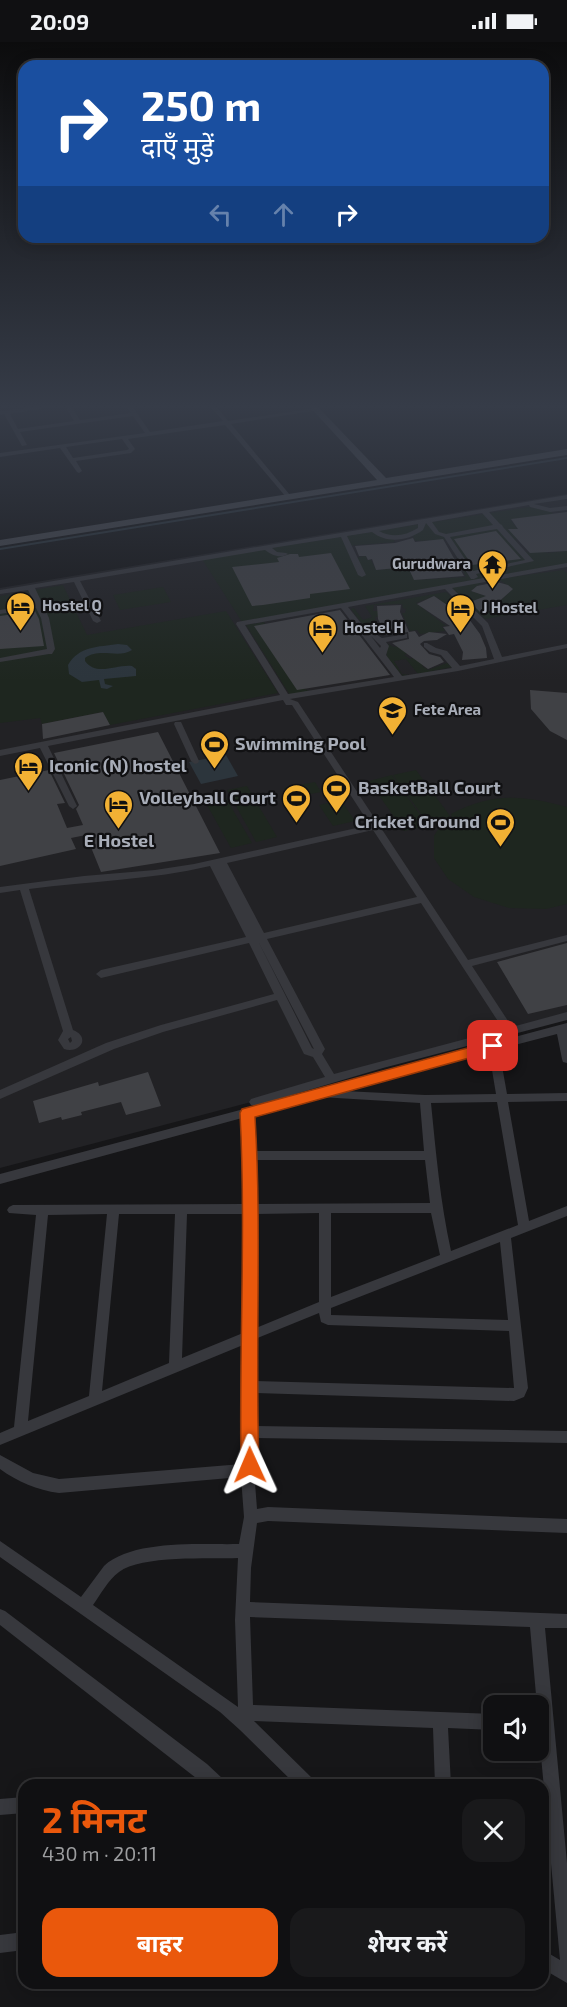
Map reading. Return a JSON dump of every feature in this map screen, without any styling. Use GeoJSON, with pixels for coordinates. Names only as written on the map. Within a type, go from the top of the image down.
{"type":"FeatureCollection","features":[{"type":"Feature","properties":{"kind":"main road"},"geometry":{"type":"LineString","coordinates":[[0,541],[269,498]]}},
{"type":"Feature","properties":{"kind":"street"},"geometry":{"type":"LineString","coordinates":[[0,592],[563,498]]}},
{"type":"Feature","properties":{"kind":"street"},"geometry":{"type":"LineString","coordinates":[[523,504],[550,510],[567,508]]}},
{"type":"Feature","properties":{"kind":"street"},"geometry":{"type":"LineString","coordinates":[[493,509],[514,532]]}},
{"type":"Feature","properties":{"kind":"street"},"geometry":{"type":"LineString","coordinates":[[484,511],[530,561],[446,586],[240,624],[376,826],[510,1032]]}},
{"type":"Feature","properties":{"kind":"street"},"geometry":{"type":"LineString","coordinates":[[373,529],[375,532],[392,537],[413,536],[421,529],[424,521]]}},
{"type":"Feature","properties":{"kind":"street"},"geometry":{"type":"LineString","coordinates":[[424,521],[437,533],[446,536],[500,526]]}},
{"type":"Feature","properties":{"kind":"street"},"geometry":{"type":"LineString","coordinates":[[343,534],[362,575]]}},
{"type":"Feature","properties":{"kind":"street"},"geometry":{"type":"LineString","coordinates":[[446,536],[474,577]]}},
{"type":"Feature","properties":{"kind":"street"},"geometry":{"type":"LineString","coordinates":[[266,547],[275,554],[284,554]]}},
{"type":"Feature","properties":{"kind":"street"},"geometry":{"type":"LineString","coordinates":[[474,577],[567,565]]}},
{"type":"Feature","properties":{"kind":"street"},"geometry":{"type":"LineString","coordinates":[[76,579],[97,621]]}},
{"type":"Feature","properties":{"kind":"street"},"geometry":{"type":"LineString","coordinates":[[0,660],[49,652],[51,649],[45,618],[30,586]]}},
{"type":"Feature","properties":{"kind":"street"},"geometry":{"type":"LineString","coordinates":[[446,586],[485,625],[499,661]]}},
{"type":"Feature","properties":{"kind":"street"},"geometry":{"type":"LineString","coordinates":[[0,612],[39,605]]}},
{"type":"Feature","properties":{"kind":"street"},"geometry":{"type":"LineString","coordinates":[[343,605],[400,679]]}},
{"type":"Feature","properties":{"kind":"street"},"geometry":{"type":"LineString","coordinates":[[361,628],[382,640],[385,646],[382,656]]}},
{"type":"Feature","properties":{"kind":"street"},"geometry":{"type":"LineString","coordinates":[[382,640],[404,636]]}},
{"type":"Feature","properties":{"kind":"street"},"geometry":{"type":"LineString","coordinates":[[426,645],[444,653],[458,669]]}},
{"type":"Feature","properties":{"kind":"street"},"geometry":{"type":"LineString","coordinates":[[45,747],[400,679],[515,660],[567,646]]}},
{"type":"Feature","properties":{"kind":"street"},"geometry":{"type":"LineString","coordinates":[[0,755],[178,724],[289,700],[567,652]]}},
{"type":"Feature","properties":{"kind":"street"},"geometry":{"type":"LineString","coordinates":[[178,724],[195,761]]}},
{"type":"Feature","properties":{"kind":"street"},"geometry":{"type":"LineString","coordinates":[[45,747],[73,806]]}},
{"type":"Feature","properties":{"kind":"street"},"geometry":{"type":"LineString","coordinates":[[0,890],[154,873],[376,826]]}},
{"type":"Feature","properties":{"kind":"street"},"geometry":{"type":"LineString","coordinates":[[217,861],[256,939],[320,1049],[317,1054]]}},
{"type":"Feature","properties":{"kind":"street"},"geometry":{"type":"LineString","coordinates":[[24,887],[69,1034],[79,1038],[72,1046],[77,1060]]}},
{"type":"Feature","properties":{"kind":"street"},"geometry":{"type":"LineString","coordinates":[[101,974],[424,899]]}},
{"type":"Feature","properties":{"kind":"street"},"geometry":{"type":"LineString","coordinates":[[465,964],[567,938]]}},
{"type":"Feature","properties":{"kind":"street"},"geometry":{"type":"LineString","coordinates":[[256,939],[280,996],[308,1051],[317,1054],[332,1080]]}},
{"type":"Feature","properties":{"kind":"street"},"geometry":{"type":"LineString","coordinates":[[0,1095],[77,1060],[161,1029],[280,996]]}},
{"type":"Feature","properties":{"kind":"street"},"geometry":{"type":"LineString","coordinates":[[255,1102],[567,1017]]}},
{"type":"Feature","properties":{"kind":"street"},"geometry":{"type":"LineString","coordinates":[[0,1179],[564,1027],[567,1059]]}},
{"type":"Feature","properties":{"kind":"street"},"geometry":{"type":"LineString","coordinates":[[493,1046],[524,1228]]}},
{"type":"Feature","properties":{"kind":"street"},"geometry":{"type":"LineString","coordinates":[[314,1094],[425,1099],[503,1096],[567,1097]]}},
{"type":"Feature","properties":{"kind":"street"},"geometry":{"type":"LineString","coordinates":[[425,1099],[436,1208],[447,1259]]}},
{"type":"Feature","properties":{"kind":"street"},"geometry":{"type":"LineString","coordinates":[[246,1718],[243,1609],[246,1551],[251,1517],[248,1470],[250,1461],[248,1337],[250,1156],[247,1113]]}},
{"type":"Feature","properties":{"kind":"street"},"geometry":{"type":"LineString","coordinates":[[250,1156],[432,1155]]}},
{"type":"Feature","properties":{"kind":"street"},"geometry":{"type":"LineString","coordinates":[[13,1210],[42,1212],[249,1208],[436,1208]]}},
{"type":"Feature","properties":{"kind":"street"},"geometry":{"type":"LineString","coordinates":[[326,1209],[325,1318],[328,1320],[515,1326]]}},
{"type":"Feature","properties":{"kind":"street"},"geometry":{"type":"LineString","coordinates":[[175,1367],[181,1210]]}},
{"type":"Feature","properties":{"kind":"street"},"geometry":{"type":"LineString","coordinates":[[95,1399],[113,1211]]}},
{"type":"Feature","properties":{"kind":"street"},"geometry":{"type":"LineString","coordinates":[[0,1439],[325,1305],[567,1211]]}},
{"type":"Feature","properties":{"kind":"street"},"geometry":{"type":"LineString","coordinates":[[20,1431],[42,1212]]}},
{"type":"Feature","properties":{"kind":"street"},"geometry":{"type":"LineString","coordinates":[[248,1387],[517,1395],[521,1388],[505,1235]]}},
{"type":"Feature","properties":{"kind":"street"},"geometry":{"type":"LineString","coordinates":[[249,1432],[567,1437]]}},
{"type":"Feature","properties":{"kind":"street"},"geometry":{"type":"LineString","coordinates":[[0,1461],[33,1482],[59,1486],[248,1470]]}},
{"type":"Feature","properties":{"kind":"street"},"geometry":{"type":"LineString","coordinates":[[251,1517],[268,1514],[567,1526]]}},
{"type":"Feature","properties":{"kind":"street"},"geometry":{"type":"LineString","coordinates":[[83,1607],[111,1570],[123,1562],[152,1556],[246,1551]]}},
{"type":"Feature","properties":{"kind":"street"},"geometry":{"type":"LineString","coordinates":[[1,1552],[246,1718],[302,1779]]}},
{"type":"Feature","properties":{"kind":"street"},"geometry":{"type":"LineString","coordinates":[[243,1609],[567,1621]]}},
{"type":"Feature","properties":{"kind":"street"},"geometry":{"type":"LineString","coordinates":[[0,1616],[211,1779]]}},
{"type":"Feature","properties":{"kind":"street"},"geometry":{"type":"LineString","coordinates":[[537,1620],[541,1695]]}},
{"type":"Feature","properties":{"kind":"street"},"geometry":{"type":"LineString","coordinates":[[246,1718],[483,1722]]}},
{"type":"Feature","properties":{"kind":"street"},"geometry":{"type":"LineString","coordinates":[[440,1720],[443,1779]]}},
{"type":"Feature","properties":{"kind":"street"},"geometry":{"type":"LineString","coordinates":[[547,1761],[549,1779]]}},
{"type":"Feature","properties":{"kind":"street"},"geometry":{"type":"LineString","coordinates":[[549,1782],[567,1956]]}},
{"type":"Feature","properties":{"kind":"street"},"geometry":{"type":"LineString","coordinates":[[0,1807],[18,1806]]}},
{"type":"Feature","properties":{"kind":"street"},"geometry":{"type":"LineString","coordinates":[[0,1944],[18,1942]]}},
{"type":"Feature","properties":{"kind":"street"},"geometry":{"type":"LineString","coordinates":[[549,1963],[567,1974]]}},
{"type":"Feature","properties":{"kind":"shaded area"},"geometry":{"type":"Polygon","coordinates":[[[545,498],[567,498],[567,1019],[0,1168],[0,588],[545,498]]]}},
{"type":"Feature","properties":{"kind":"shaded area"},"geometry":{"type":"Polygon","coordinates":[[[528,507],[550,511],[554,515],[511,520],[518,530],[517,539],[515,539],[523,551],[530,553],[544,549],[547,553],[567,551],[567,564],[242,622],[202,559],[528,507]],[[413,536],[392,538],[395,542],[348,546],[352,558],[366,556],[376,570],[408,567],[414,580],[466,577],[448,540],[415,541],[413,536]]]}},
{"type":"Feature","properties":{"kind":"shaded area"},"geometry":{"type":"Polygon","coordinates":[[[563,570],[567,573],[567,605],[485,619],[451,587],[485,580],[471,591],[500,601],[513,589],[498,579],[563,570]]]}},
{"type":"Feature","properties":{"kind":"shaded area"},"geometry":{"type":"Polygon","coordinates":[[[63,585],[87,635],[226,611],[278,693],[110,725],[102,712],[42,724],[40,718],[0,723],[0,596],[63,585]]]}},
{"type":"Feature","properties":{"kind":"shaded area"},"geometry":{"type":"Polygon","coordinates":[[[163,587],[171,602],[120,610],[113,595],[163,587]]]}},
{"type":"Feature","properties":{"kind":"shaded area"},"geometry":{"type":"Polygon","coordinates":[[[446,592],[464,607],[458,610],[451,606],[447,608],[437,601],[440,599],[434,596],[416,603],[446,626],[442,626],[445,631],[420,634],[417,630],[410,631],[402,613],[405,613],[406,609],[402,604],[374,605],[373,611],[382,611],[391,616],[375,617],[377,624],[385,623],[387,629],[380,630],[366,627],[351,609],[354,608],[363,620],[372,617],[365,606],[446,592]]]}},
{"type":"Feature","properties":{"kind":"shaded area"},"geometry":{"type":"Polygon","coordinates":[[[264,622],[300,687],[309,691],[290,695],[246,625],[264,622]]]}},
{"type":"Feature","properties":{"kind":"shaded area"},"geometry":{"type":"Polygon","coordinates":[[[386,643],[394,647],[400,646],[409,653],[404,655],[410,659],[415,657],[425,663],[422,666],[428,670],[447,663],[452,667],[418,674],[406,659],[394,661],[402,674],[409,675],[403,676],[387,657],[386,643]]]}},
{"type":"Feature","properties":{"kind":"shaded area"},"geometry":{"type":"Polygon","coordinates":[[[127,645],[132,650],[121,654],[97,653],[85,658],[85,661],[90,666],[101,669],[132,666],[136,669],[136,676],[104,679],[105,684],[113,686],[107,689],[101,688],[99,680],[82,682],[69,674],[68,665],[78,654],[90,648],[127,645]]]}},
{"type":"Feature","properties":{"kind":"shaded area","name":"Swimming Pool"},"geometry":{"type":"Polygon","coordinates":[[[226,755],[238,776],[201,784],[189,762],[226,755]]]}},
{"type":"Feature","properties":{"kind":"shaded area","name":"Cricket Ground"},"geometry":{"type":"Polygon","coordinates":[[[416,770],[453,820],[451,814],[494,799],[522,798],[567,807],[567,904],[546,909],[509,908],[474,897],[448,879],[434,858],[434,836],[442,823],[429,825],[393,775],[416,770]]]}},
{"type":"Feature","properties":{"kind":"shaded area"},"geometry":{"type":"Polygon","coordinates":[[[392,775],[428,826],[404,831],[369,781],[392,775]]]}},
{"type":"Feature","properties":{"kind":"shaded area"},"geometry":{"type":"Polygon","coordinates":[[[315,782],[321,792],[289,798],[284,788],[315,782]]]}},
{"type":"Feature","properties":{"kind":"shaded area"},"geometry":{"type":"Polygon","coordinates":[[[247,786],[277,837],[256,842],[227,790],[247,786]]]}},
{"type":"Feature","properties":{"kind":"shaded area"},"geometry":{"type":"Polygon","coordinates":[[[222,791],[252,843],[231,848],[202,796],[222,791]]]}},
{"type":"Feature","properties":{"kind":"shaded area","name":"BasketBall Court"},"geometry":{"type":"Polygon","coordinates":[[[341,800],[355,821],[333,826],[319,805],[341,800]]]}},
{"type":"Feature","properties":{"kind":"building"},"geometry":{"type":"Polygon","coordinates":[[[567,512],[567,551],[530,553],[508,529],[518,529],[511,519],[567,512]]]}},
{"type":"Feature","properties":{"kind":"building"},"geometry":{"type":"Polygon","coordinates":[[[496,531],[521,559],[472,565],[454,539],[496,531]]]}},
{"type":"Feature","properties":{"kind":"building"},"geometry":{"type":"Polygon","coordinates":[[[413,538],[415,542],[443,539],[464,576],[414,580],[408,567],[376,570],[372,559],[368,560],[366,556],[359,556],[355,546],[395,543],[413,538]]]}},
{"type":"Feature","properties":{"kind":"building"},"geometry":{"type":"Polygon","coordinates":[[[331,553],[350,589],[310,594],[310,598],[263,605],[252,606],[232,567],[279,562],[277,558],[290,554],[298,554],[299,557],[331,553]]]}},
{"type":"Feature","properties":{"kind":"building"},"geometry":{"type":"Polygon","coordinates":[[[497,582],[513,589],[496,604],[501,606],[482,614],[470,602],[486,596],[471,591],[477,586],[497,582]]]}},
{"type":"Feature","properties":{"kind":"building"},"geometry":{"type":"Polygon","coordinates":[[[434,596],[450,607],[458,606],[471,618],[469,619],[480,634],[486,648],[487,658],[462,660],[463,652],[454,634],[449,635],[443,627],[450,626],[417,604],[434,596]]]}},
{"type":"Feature","properties":{"kind":"building"},"geometry":{"type":"Polygon","coordinates":[[[401,605],[400,612],[409,632],[415,631],[419,637],[429,632],[447,634],[437,640],[424,641],[420,644],[429,654],[440,657],[444,662],[428,669],[392,643],[409,639],[408,632],[386,635],[378,619],[377,606],[401,605]]]}},
{"type":"Feature","properties":{"kind":"building","name":"Hostel H"},"geometry":{"type":"Polygon","coordinates":[[[340,610],[390,675],[297,690],[254,626],[340,610]]]}},
{"type":"Feature","properties":{"kind":"building","name":"Hostel Q"},"geometry":{"type":"Polygon","coordinates":[[[35,611],[39,619],[44,646],[0,649],[0,616],[35,611]]]}},
{"type":"Feature","properties":{"kind":"building"},"geometry":{"type":"Polygon","coordinates":[[[530,690],[567,693],[567,740],[550,731],[531,709],[530,690]]]}},
{"type":"Feature","properties":{"kind":"building"},"geometry":{"type":"Polygon","coordinates":[[[103,712],[110,725],[43,739],[42,724],[103,712]]]}},
{"type":"Feature","properties":{"kind":"building"},"geometry":{"type":"Polygon","coordinates":[[[158,732],[220,853],[101,872],[86,835],[71,838],[76,849],[0,866],[0,780],[49,770],[65,803],[57,804],[67,828],[83,825],[76,809],[79,805],[54,753],[158,732]]]}},
{"type":"Feature","properties":{"kind":"building"},"geometry":{"type":"Polygon","coordinates":[[[567,943],[567,1005],[528,1014],[497,962],[567,943]]]}},
{"type":"Feature","properties":{"kind":"building"},"geometry":{"type":"Polygon","coordinates":[[[148,1072],[161,1106],[126,1115],[121,1102],[81,1112],[82,1115],[62,1120],[61,1117],[39,1123],[33,1101],[98,1082],[99,1086],[148,1072]]]}},
{"type":"Feature","properties":{"kind":"waterway"},"geometry":{"type":"LineString","coordinates":[[0,549],[320,498]]}},
{"type":"Feature","properties":{"kind":"place","name":"Gurudwara"},"geometry":{"type":"Point","coordinates":[492,590]}},
{"type":"Feature","properties":{"kind":"place","name":"Hostel Q"},"geometry":{"type":"Point","coordinates":[21,632]}},
{"type":"Feature","properties":{"kind":"place","name":"J Hostel"},"geometry":{"type":"Point","coordinates":[461,634]}},
{"type":"Feature","properties":{"kind":"place","name":"Hostel H"},"geometry":{"type":"Point","coordinates":[323,654]}},
{"type":"Feature","properties":{"kind":"place","name":"Fete Area"},"geometry":{"type":"Point","coordinates":[393,736]}},
{"type":"Feature","properties":{"kind":"place","name":"Swimming Pool"},"geometry":{"type":"Point","coordinates":[214,770]}},
{"type":"Feature","properties":{"kind":"place","name":"Iconic (N) hostel"},"geometry":{"type":"Point","coordinates":[28,792]}},
{"type":"Feature","properties":{"kind":"place","name":"BasketBall Court"},"geometry":{"type":"Point","coordinates":[337,814]}},
{"type":"Feature","properties":{"kind":"place","name":"Volleyball Court"},"geometry":{"type":"Point","coordinates":[297,824]}},
{"type":"Feature","properties":{"kind":"place","name":"E Hostel"},"geometry":{"type":"Point","coordinates":[119,830]}},
{"type":"Feature","properties":{"kind":"place","name":"Cricket Ground"},"geometry":{"type":"Point","coordinates":[501,848]}},
{"type":"Feature","properties":{"kind":"route"},"geometry":{"type":"LineString","coordinates":[[250,1465],[248,1370],[250,1156],[247,1113],[493,1046]]}}]}
